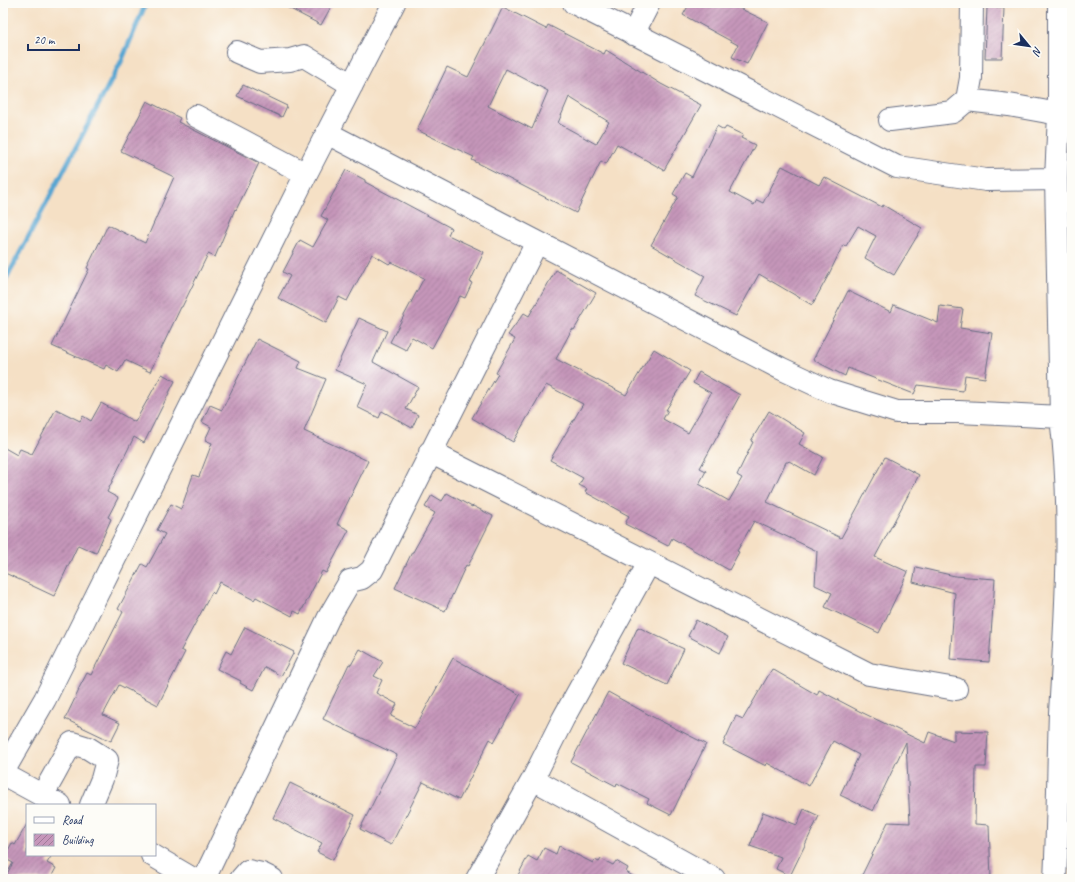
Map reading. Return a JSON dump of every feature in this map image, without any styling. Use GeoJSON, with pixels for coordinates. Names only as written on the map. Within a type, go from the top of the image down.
{"type":"FeatureCollection","features":[{"type":"Feature","properties":{"kind":"street"},"geometry":{"type":"LineString","coordinates":[[91,804],[102,779],[107,760],[88,748],[72,743],[63,757],[52,780],[50,800],[3,773],[48,692],[306,174],[394,3]]}},
{"type":"Feature","properties":{"kind":"street"},"geometry":{"type":"LineString","coordinates":[[574,3],[896,167],[986,180],[1056,179]]}},
{"type":"Feature","properties":{"kind":"street"},"geometry":{"type":"LineString","coordinates":[[633,34],[650,3]]}},
{"type":"Feature","properties":{"kind":"street"},"geometry":{"type":"LineString","coordinates":[[890,120],[953,112],[967,100],[971,78],[972,3]]}},
{"type":"Feature","properties":{"kind":"street"},"geometry":{"type":"LineString","coordinates":[[1055,879],[1060,715],[1069,578],[1065,448],[1061,417],[1056,179],[1059,114],[1065,92],[1059,3]]}},
{"type":"Feature","properties":{"kind":"street"},"geometry":{"type":"LineString","coordinates":[[237,52],[260,62],[290,60],[304,56],[352,86]]}},
{"type":"Feature","properties":{"kind":"street"},"geometry":{"type":"LineString","coordinates":[[967,100],[1009,105],[1059,114]]}},
{"type":"Feature","properties":{"kind":"street"},"geometry":{"type":"LineString","coordinates":[[196,116],[306,174]]}},
{"type":"Feature","properties":{"kind":"street"},"geometry":{"type":"LineString","coordinates":[[327,133],[780,368],[829,391],[897,412],[959,412],[1061,417]]}},
{"type":"Feature","properties":{"kind":"street"},"geometry":{"type":"LineString","coordinates":[[154,856],[192,878],[329,617],[350,581],[362,578],[372,570],[430,452],[537,242]]}},
{"type":"Feature","properties":{"kind":"street"},"geometry":{"type":"LineString","coordinates":[[430,452],[869,674],[956,689]]}},
{"type":"Feature","properties":{"kind":"street"},"geometry":{"type":"LineString","coordinates":[[477,879],[533,779],[563,719],[649,563]]}},
{"type":"Feature","properties":{"kind":"street"},"geometry":{"type":"LineString","coordinates":[[533,779],[714,879]]}},
{"type":"Feature","properties":{"kind":"street"},"geometry":{"type":"LineString","coordinates":[[240,879],[248,871],[262,874],[272,879]]}},
{"type":"Feature","properties":{"kind":"building"},"geometry":{"type":"Polygon","coordinates":[[[279,3],[333,3],[321,25],[279,3]]]}},
{"type":"Feature","properties":{"kind":"building"},"geometry":{"type":"Polygon","coordinates":[[[690,3],[742,3],[739,8],[768,22],[747,64],[732,57],[738,45],[683,15],[690,3]]]}},
{"type":"Feature","properties":{"kind":"building"},"geometry":{"type":"Polygon","coordinates":[[[503,7],[546,29],[548,25],[604,54],[606,50],[661,84],[701,105],[664,170],[617,144],[606,164],[601,161],[576,213],[472,160],[474,157],[417,130],[447,67],[468,77],[503,7]],[[506,69],[488,106],[532,129],[548,91],[506,69]],[[569,97],[558,123],[596,144],[609,122],[569,97]]]}},
{"type":"Feature","properties":{"kind":"building"},"geometry":{"type":"Polygon","coordinates":[[[987,7],[1004,8],[1002,58],[985,58],[987,7]]]}},
{"type":"Feature","properties":{"kind":"building"},"geometry":{"type":"Polygon","coordinates":[[[243,85],[287,106],[282,117],[237,96],[243,85]]]}},
{"type":"Feature","properties":{"kind":"building"},"geometry":{"type":"Polygon","coordinates":[[[147,101],[180,118],[178,122],[259,163],[236,210],[235,209],[215,257],[208,254],[150,372],[125,360],[118,372],[106,365],[104,369],[52,346],[89,269],[87,268],[108,225],[145,243],[174,177],[121,151],[147,101]]]}},
{"type":"Feature","properties":{"kind":"building"},"geometry":{"type":"Polygon","coordinates":[[[717,126],[724,130],[726,127],[743,135],[741,138],[755,145],[730,192],[754,205],[757,200],[763,203],[782,166],[819,185],[824,177],[882,207],[883,205],[922,228],[894,275],[865,258],[876,236],[858,226],[846,246],[843,245],[812,305],[759,274],[736,316],[695,296],[705,276],[651,245],[678,197],[673,194],[685,173],[692,177],[717,126]]]}},
{"type":"Feature","properties":{"kind":"building"},"geometry":{"type":"Polygon","coordinates":[[[346,170],[365,180],[365,182],[451,228],[448,235],[484,252],[470,282],[472,283],[465,298],[460,296],[432,348],[412,337],[406,350],[390,342],[424,278],[391,262],[389,264],[372,254],[347,301],[339,297],[326,323],[278,298],[290,276],[283,272],[300,240],[313,247],[328,220],[321,216],[346,170]]]}},
{"type":"Feature","properties":{"kind":"building"},"geometry":{"type":"Polygon","coordinates":[[[556,270],[596,293],[574,330],[572,329],[556,359],[626,395],[654,349],[690,371],[666,410],[668,410],[663,419],[688,433],[711,393],[693,383],[699,372],[740,395],[700,468],[706,471],[699,484],[729,501],[742,478],[737,475],[753,442],[751,441],[769,411],[805,433],[799,444],[823,457],[814,475],[789,461],[786,462],[767,502],[841,538],[885,457],[919,475],[875,557],[908,572],[879,633],[825,607],[832,593],[815,585],[817,551],[754,521],[737,551],[739,552],[729,570],[672,538],[668,546],[625,524],[629,516],[585,492],[587,489],[579,485],[583,478],[550,460],[583,404],[546,385],[513,442],[472,418],[498,374],[496,373],[515,339],[508,335],[524,313],[529,316],[556,270]]]}},
{"type":"Feature","properties":{"kind":"building"},"geometry":{"type":"Polygon","coordinates":[[[848,291],[891,312],[894,305],[938,323],[940,306],[963,309],[960,328],[992,333],[985,378],[965,375],[963,391],[918,385],[914,394],[848,368],[845,376],[813,360],[848,291]]]}},
{"type":"Feature","properties":{"kind":"building"},"geometry":{"type":"Polygon","coordinates":[[[359,318],[387,331],[373,362],[418,387],[406,409],[418,415],[412,428],[382,411],[379,418],[357,407],[367,384],[335,370],[359,318]]]}},
{"type":"Feature","properties":{"kind":"building"},"geometry":{"type":"Polygon","coordinates":[[[257,339],[301,361],[298,368],[326,379],[304,431],[368,461],[337,524],[349,530],[326,573],[322,571],[300,614],[294,611],[292,616],[256,597],[254,600],[220,582],[214,594],[212,592],[181,650],[185,652],[158,705],[119,685],[103,715],[120,723],[111,741],[65,719],[87,673],[91,675],[123,612],[118,609],[142,564],[147,567],[165,534],[157,530],[171,504],[181,509],[193,475],[199,477],[212,443],[205,440],[211,427],[202,422],[210,405],[222,410],[257,339]]]}},
{"type":"Feature","properties":{"kind":"building"},"geometry":{"type":"Polygon","coordinates":[[[162,374],[175,381],[144,443],[134,437],[107,492],[118,498],[108,517],[111,519],[96,553],[78,545],[54,596],[3,572],[3,447],[17,455],[20,449],[32,454],[56,409],[80,421],[83,416],[91,421],[101,403],[135,422],[162,374]]]}},
{"type":"Feature","properties":{"kind":"building"},"geometry":{"type":"Polygon","coordinates":[[[447,493],[472,507],[473,506],[493,516],[468,566],[466,565],[445,611],[395,588],[412,552],[435,513],[425,507],[432,495],[442,501],[447,493]]]}},
{"type":"Feature","properties":{"kind":"building"},"geometry":{"type":"Polygon","coordinates":[[[916,567],[955,576],[995,579],[989,662],[950,659],[955,593],[913,582],[916,567]]]}},
{"type":"Feature","properties":{"kind":"building"},"geometry":{"type":"Polygon","coordinates":[[[696,620],[728,637],[720,653],[688,636],[696,620]]]}},
{"type":"Feature","properties":{"kind":"building"},"geometry":{"type":"Polygon","coordinates":[[[245,627],[294,652],[281,676],[265,667],[253,690],[240,683],[241,681],[217,669],[226,651],[231,654],[245,627]]]}},
{"type":"Feature","properties":{"kind":"building"},"geometry":{"type":"Polygon","coordinates":[[[638,627],[684,649],[667,685],[621,663],[638,627]]]}},
{"type":"Feature","properties":{"kind":"building"},"geometry":{"type":"Polygon","coordinates":[[[360,649],[383,662],[374,676],[382,680],[376,693],[397,704],[391,716],[415,728],[453,658],[520,695],[494,742],[490,739],[459,800],[423,782],[391,845],[360,829],[397,755],[323,719],[349,664],[351,665],[360,649]]]}},
{"type":"Feature","properties":{"kind":"building"},"geometry":{"type":"Polygon","coordinates":[[[772,669],[817,695],[819,690],[925,743],[929,732],[954,741],[954,731],[988,732],[986,767],[976,767],[975,824],[989,825],[991,879],[956,879],[956,875],[920,877],[920,879],[860,879],[888,822],[910,823],[906,742],[873,811],[840,795],[859,755],[833,741],[809,786],[767,763],[766,766],[723,744],[736,716],[743,719],[772,669]]]}},
{"type":"Feature","properties":{"kind":"building"},"geometry":{"type":"Polygon","coordinates":[[[608,692],[706,744],[671,815],[647,803],[649,799],[617,783],[616,786],[571,762],[608,692]]]}},
{"type":"Feature","properties":{"kind":"building"},"geometry":{"type":"Polygon","coordinates":[[[290,783],[355,815],[333,860],[317,852],[322,843],[273,818],[290,783]]]}},
{"type":"Feature","properties":{"kind":"building"},"geometry":{"type":"Polygon","coordinates":[[[804,809],[819,816],[790,876],[776,869],[781,857],[750,846],[763,812],[797,825],[804,809]]]}},
{"type":"Feature","properties":{"kind":"building"},"geometry":{"type":"Polygon","coordinates":[[[26,826],[26,856],[51,856],[47,863],[56,868],[50,879],[4,879],[13,863],[4,858],[12,843],[15,845],[26,826]]]}},
{"type":"Feature","properties":{"kind":"building"},"geometry":{"type":"Polygon","coordinates":[[[559,846],[593,863],[595,860],[599,862],[601,859],[613,865],[616,861],[628,868],[626,872],[638,879],[516,879],[528,856],[537,861],[544,848],[556,854],[559,846]]]}},
{"type":"Feature","properties":{"kind":"waterway"},"geometry":{"type":"LineString","coordinates":[[3,285],[121,62],[146,3]]}}]}
